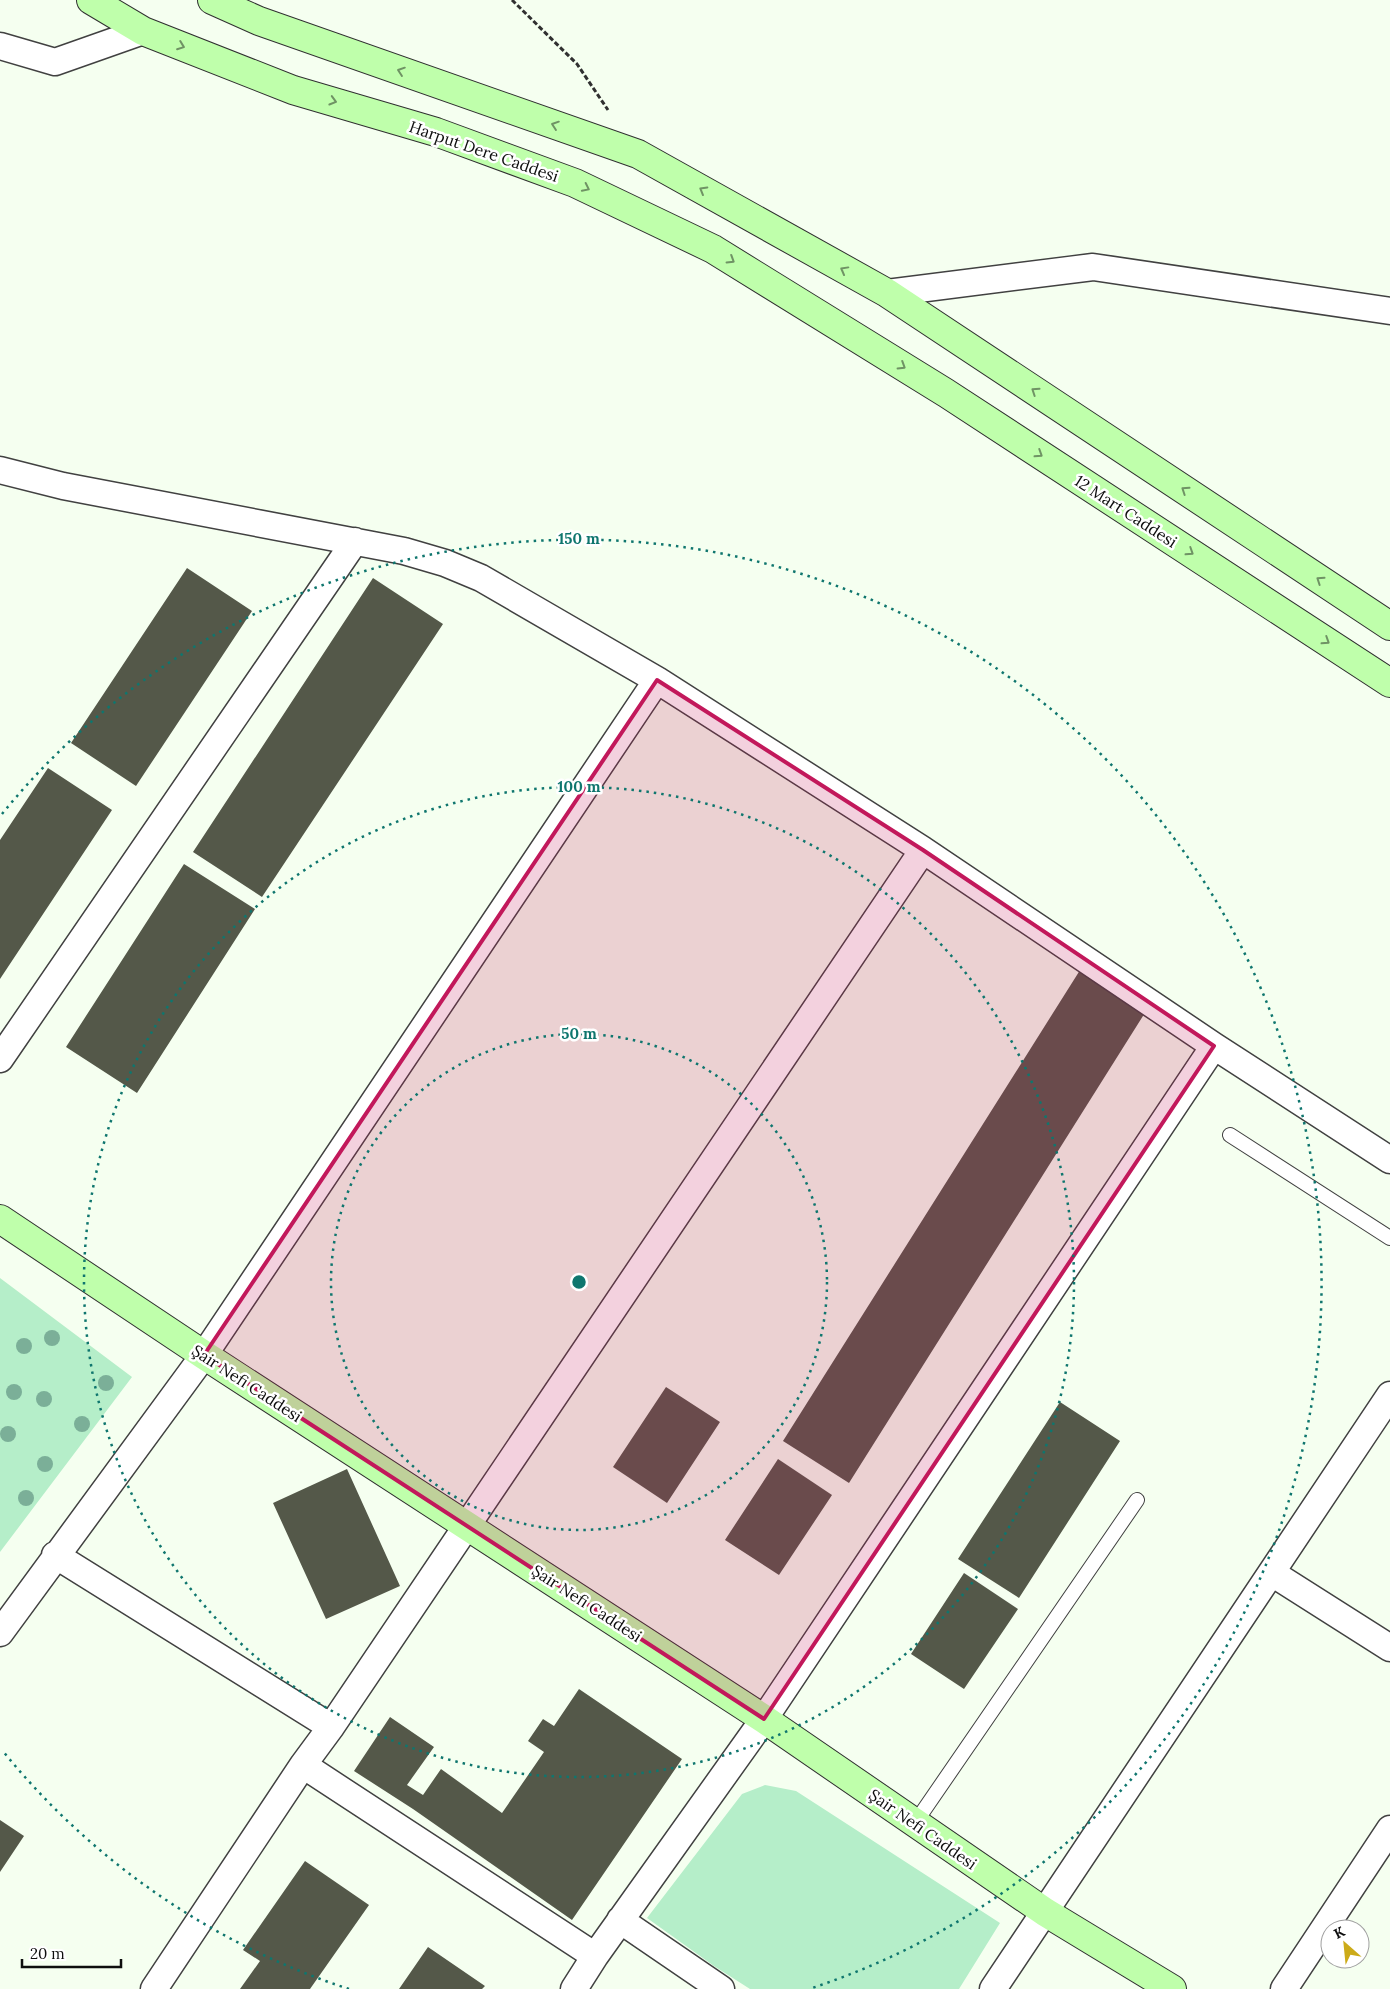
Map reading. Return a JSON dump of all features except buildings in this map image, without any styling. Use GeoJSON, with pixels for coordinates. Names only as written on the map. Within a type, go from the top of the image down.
{"type":"FeatureCollection","features":[{"type":"Feature","properties":{"kind":"street","name":"Harput Dere Caddesi"},"geometry":{"type":"LineString","coordinates":[[90,0],[143,31],[293,90],[436,132],[575,183],[713,249],[861,340]]}},
{"type":"Feature","properties":{"kind":"street"},"geometry":{"type":"LineString","coordinates":[[212,0],[259,21],[638,154],[887,293],[1390,626]]}},
{"type":"Feature","properties":{"kind":"street"},"geometry":{"type":"LineString","coordinates":[[0,46],[55,62],[143,31]]}},
{"type":"Feature","properties":{"kind":"street"},"geometry":{"type":"LineString","coordinates":[[887,293],[1092,267],[1390,311]]}},
{"type":"Feature","properties":{"kind":"street","name":"12 Mart Caddesi"},"geometry":{"type":"LineString","coordinates":[[861,340],[954,398],[1390,683]]}},
{"type":"Feature","properties":{"kind":"street"},"geometry":{"type":"LineString","coordinates":[[0,470],[63,486],[355,541],[445,563],[481,578],[657,680],[923,850],[1214,1046],[1390,1160]]}},
{"type":"Feature","properties":{"kind":"street"},"geometry":{"type":"LineString","coordinates":[[0,1059],[355,541]]}},
{"type":"Feature","properties":{"kind":"street"},"geometry":{"type":"LineString","coordinates":[[0,1633],[204,1355],[657,680]]}},
{"type":"Feature","properties":{"kind":"street"},"geometry":{"type":"LineString","coordinates":[[154,1989],[303,1765],[468,1526],[923,850]]}},
{"type":"Feature","properties":{"kind":"street"},"geometry":{"type":"LineString","coordinates":[[574,1989],[620,1920],[764,1718],[1214,1046]]}},
{"type":"Feature","properties":{"kind":"street","name":"Şair Nefi Caddesi"},"geometry":{"type":"LineString","coordinates":[[0,1219],[204,1355],[764,1718],[1044,1912],[1172,1989]]}},
{"type":"Feature","properties":{"kind":"street"},"geometry":{"type":"LineString","coordinates":[[994,1989],[1390,1395]]}},
{"type":"Feature","properties":{"kind":"street"},"geometry":{"type":"LineString","coordinates":[[56,1556],[331,1727]]}},
{"type":"Feature","properties":{"kind":"street"},"geometry":{"type":"LineString","coordinates":[[1272,1573],[1390,1648]]}},
{"type":"Feature","properties":{"kind":"street"},"geometry":{"type":"LineString","coordinates":[[303,1765],[595,1956]]}},
{"type":"Feature","properties":{"kind":"street"},"geometry":{"type":"LineString","coordinates":[[1284,1989],[1390,1829]]}},
{"type":"Feature","properties":{"kind":"street"},"geometry":{"type":"LineString","coordinates":[[620,1920],[721,1989]]}},
{"type":"Feature","properties":{"kind":"lane"},"geometry":{"type":"LineString","coordinates":[[1230,1135],[1390,1238]]}},
{"type":"Feature","properties":{"kind":"lane"},"geometry":{"type":"LineString","coordinates":[[916,1823],[1136,1500]]}},
{"type":"Feature","properties":{"kind":"path"},"geometry":{"type":"LineString","coordinates":[[512,0],[577,64],[610,113]]}},
{"type":"Feature","properties":{"kind":"highlighted area"},"geometry":{"type":"Polygon","coordinates":[[[657,680],[923,850],[1214,1046],[764,1719],[204,1355],[657,680]]]}},
{"type":"Feature","properties":{"kind":"green space"},"geometry":{"type":"Polygon","coordinates":[[[0,1278],[132,1377],[0,1552],[0,1278]]]}},
{"type":"Feature","properties":{"kind":"green space"},"geometry":{"type":"Polygon","coordinates":[[[765,1785],[796,1791],[1000,1923],[959,1989],[750,1989],[647,1918],[742,1794],[765,1785]]]}}]}
